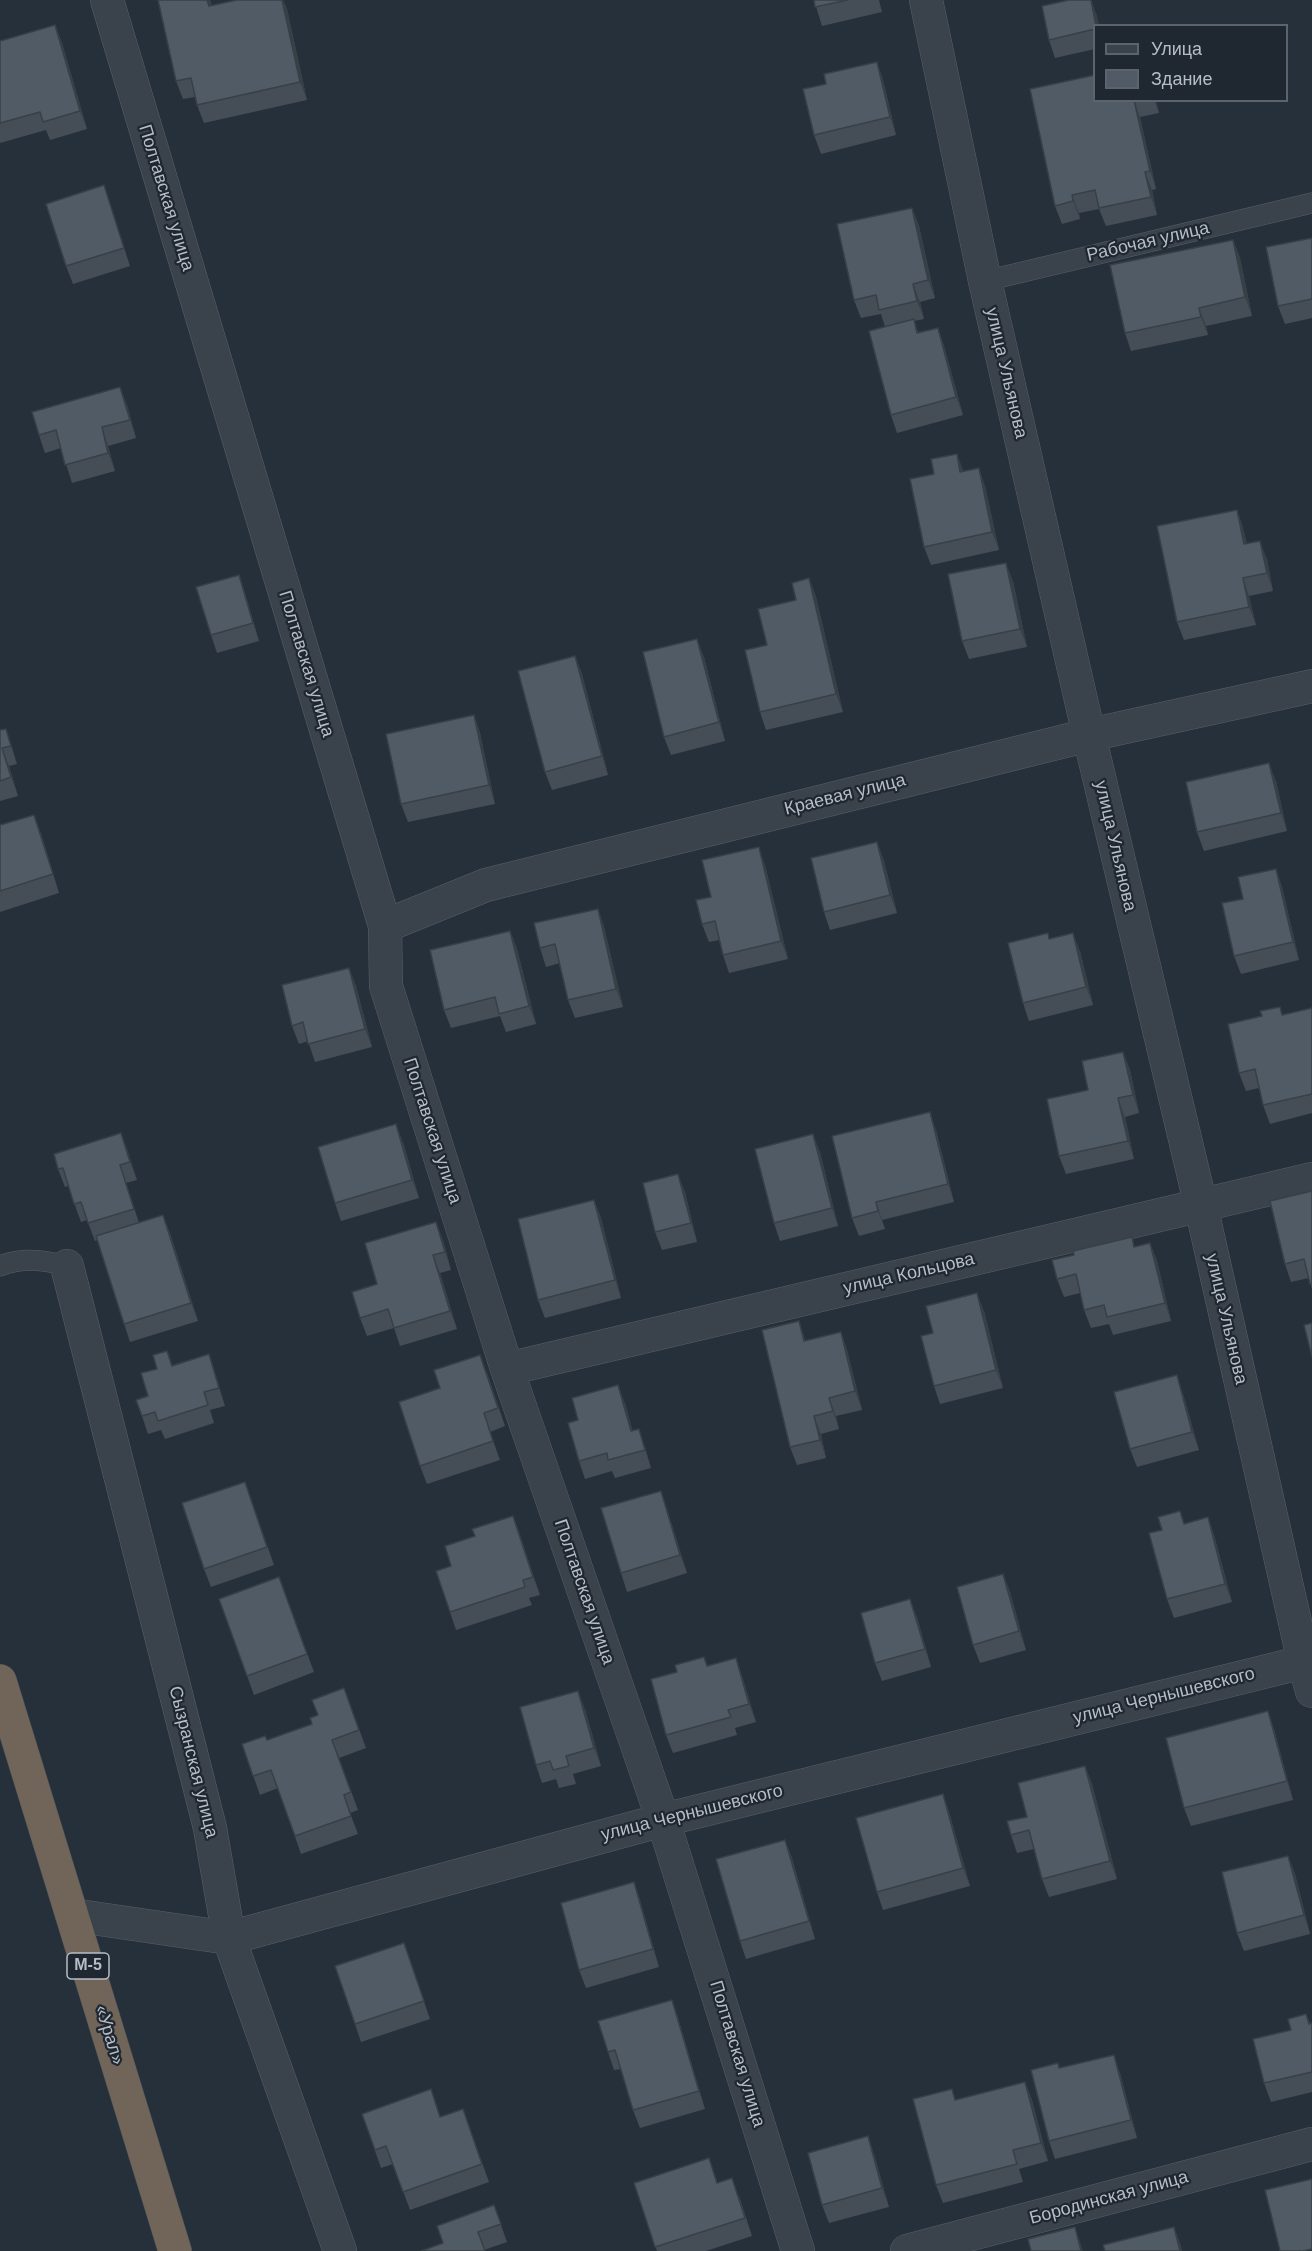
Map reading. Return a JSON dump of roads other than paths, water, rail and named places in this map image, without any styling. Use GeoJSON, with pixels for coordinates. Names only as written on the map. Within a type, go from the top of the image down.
{"type":"FeatureCollection","features":[{"type":"Feature","properties":{"kind":"highway","name":"«Урал»"},"geometry":{"type":"LineString","coordinates":[[0,1681],[175,2251]]}},
{"type":"Feature","properties":{"kind":"street","name":"Полтавская улица"},"geometry":{"type":"LineString","coordinates":[[107,0],[385,926],[386,986],[507,1369],[663,1820],[798,2251]]}},
{"type":"Feature","properties":{"kind":"street","name":"улица Ульянова"},"geometry":{"type":"LineString","coordinates":[[926,0],[985,281],[1089,735],[1309,1671]]}},
{"type":"Feature","properties":{"kind":"street","name":"Краевая улица"},"geometry":{"type":"LineString","coordinates":[[385,926],[486,885],[1089,735],[1312,686]]}},
{"type":"Feature","properties":{"kind":"street","name":"улица Кольцова"},"geometry":{"type":"LineString","coordinates":[[507,1369],[1312,1179]]}},
{"type":"Feature","properties":{"kind":"street","name":"Сызранская улица"},"geometry":{"type":"LineString","coordinates":[[68,1266],[210,1827],[229,1938],[340,2251]]}},
{"type":"Feature","properties":{"kind":"street","name":"улица Чернышевского"},"geometry":{"type":"LineString","coordinates":[[72,1915],[229,1938],[663,1820],[1309,1671]]}},
{"type":"Feature","properties":{"kind":"street","name":"Бородинская улица"},"geometry":{"type":"LineString","coordinates":[[907,2251],[1312,2144]]}},
{"type":"Feature","properties":{"kind":"lane","name":"Рабочая улица"},"geometry":{"type":"LineString","coordinates":[[985,281],[1312,203]]}},
{"type":"Feature","properties":{"kind":"lane"},"geometry":{"type":"LineString","coordinates":[[0,1266],[11,1262],[43,1259],[68,1266]]}}]}
